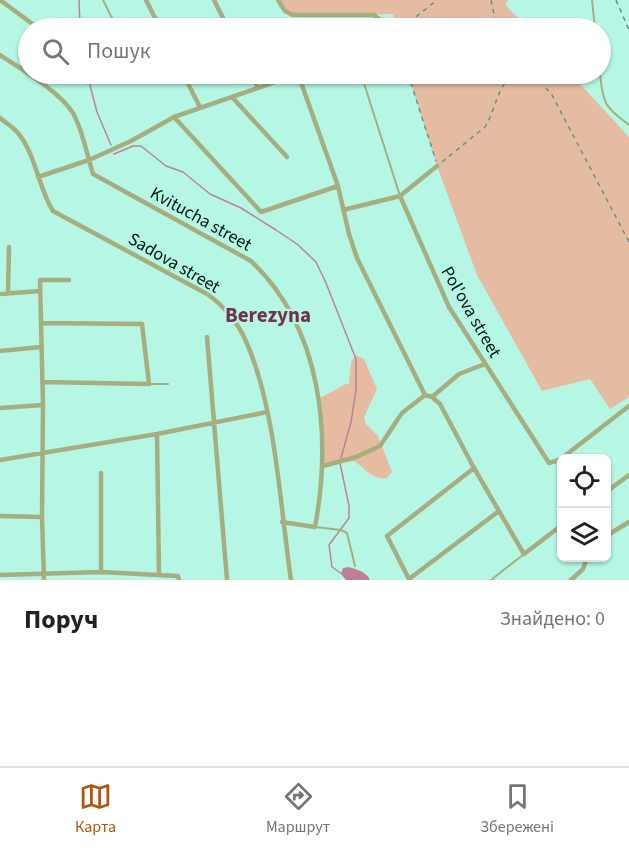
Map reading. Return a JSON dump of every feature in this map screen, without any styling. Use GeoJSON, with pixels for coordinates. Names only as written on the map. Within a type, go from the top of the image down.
{"type":"FeatureCollection","features":[{"type":"Feature","properties":{"kind":"street"},"geometry":{"type":"LineString","coordinates":[[0,0],[24,18]]}},
{"type":"Feature","properties":{"kind":"street"},"geometry":{"type":"LineString","coordinates":[[146,0],[155,18]]}},
{"type":"Feature","properties":{"kind":"street"},"geometry":{"type":"LineString","coordinates":[[214,0],[223,18]]}},
{"type":"Feature","properties":{"kind":"street"},"geometry":{"type":"LineString","coordinates":[[278,0],[285,11],[298,16],[374,15],[378,18]]}},
{"type":"Feature","properties":{"kind":"street","name":"Kvitucha street"},"geometry":{"type":"LineString","coordinates":[[0,55],[18,66]]}},
{"type":"Feature","properties":{"kind":"street","name":"Kvitucha street"},"geometry":{"type":"LineString","coordinates":[[45,84],[72,112],[93,174],[100,180],[243,256],[257,267],[274,287],[298,326],[308,353],[322,422],[323,466],[320,504],[315,527]]}},
{"type":"Feature","properties":{"kind":"street"},"geometry":{"type":"LineString","coordinates":[[188,84],[200,107]]}},
{"type":"Feature","properties":{"kind":"street"},"geometry":{"type":"LineString","coordinates":[[256,84],[258,88]]}},
{"type":"Feature","properties":{"kind":"street"},"geometry":{"type":"LineString","coordinates":[[38,177],[89,160],[131,141],[174,117],[270,84]]}},
{"type":"Feature","properties":{"kind":"street"},"geometry":{"type":"LineString","coordinates":[[302,84],[338,186],[357,258],[425,395],[432,397],[440,404],[524,554],[557,528]]}},
{"type":"Feature","properties":{"kind":"street"},"geometry":{"type":"LineString","coordinates":[[232,97],[287,157]]}},
{"type":"Feature","properties":{"kind":"street"},"geometry":{"type":"LineString","coordinates":[[174,117],[261,212],[338,186]]}},
{"type":"Feature","properties":{"kind":"street","name":"Sadova street"},"geometry":{"type":"LineString","coordinates":[[0,118],[18,133],[26,146],[44,197],[53,211],[188,283],[219,303],[246,340],[267,412],[291,580]]}},
{"type":"Feature","properties":{"kind":"street"},"geometry":{"type":"LineString","coordinates":[[343,210],[400,196],[437,166]]}},
{"type":"Feature","properties":{"kind":"street","name":"Pol'ova street"},"geometry":{"type":"LineString","coordinates":[[400,196],[443,295],[549,463],[557,461]]}},
{"type":"Feature","properties":{"kind":"street"},"geometry":{"type":"LineString","coordinates":[[8,293],[9,247]]}},
{"type":"Feature","properties":{"kind":"street"},"geometry":{"type":"LineString","coordinates":[[44,578],[40,280],[69,280]]}},
{"type":"Feature","properties":{"kind":"street"},"geometry":{"type":"LineString","coordinates":[[0,294],[40,291]]}},
{"type":"Feature","properties":{"kind":"street"},"geometry":{"type":"LineString","coordinates":[[41,323],[142,324],[149,384],[42,382]]}},
{"type":"Feature","properties":{"kind":"street"},"geometry":{"type":"LineString","coordinates":[[207,337],[227,580]]}},
{"type":"Feature","properties":{"kind":"street"},"geometry":{"type":"LineString","coordinates":[[0,351],[41,347]]}},
{"type":"Feature","properties":{"kind":"street"},"geometry":{"type":"LineString","coordinates":[[432,397],[459,374],[485,364]]}},
{"type":"Feature","properties":{"kind":"street"},"geometry":{"type":"LineString","coordinates":[[323,466],[381,446],[402,413],[425,395]]}},
{"type":"Feature","properties":{"kind":"street"},"geometry":{"type":"LineString","coordinates":[[0,408],[43,405]]}},
{"type":"Feature","properties":{"kind":"street","name":"Pol'ova street"},"geometry":{"type":"LineString","coordinates":[[568,454],[629,406]]}},
{"type":"Feature","properties":{"kind":"street"},"geometry":{"type":"LineString","coordinates":[[0,460],[158,434],[267,412]]}},
{"type":"Feature","properties":{"kind":"street"},"geometry":{"type":"LineString","coordinates":[[158,434],[159,574]]}},
{"type":"Feature","properties":{"kind":"street"},"geometry":{"type":"LineString","coordinates":[[474,468],[387,536],[409,579],[499,511]]}},
{"type":"Feature","properties":{"kind":"street"},"geometry":{"type":"LineString","coordinates":[[101,473],[101,572]]}},
{"type":"Feature","properties":{"kind":"street"},"geometry":{"type":"LineString","coordinates":[[611,488],[629,475]]}},
{"type":"Feature","properties":{"kind":"street"},"geometry":{"type":"LineString","coordinates":[[0,516],[42,517]]}},
{"type":"Feature","properties":{"kind":"street"},"geometry":{"type":"LineString","coordinates":[[282,522],[315,527]]}},
{"type":"Feature","properties":{"kind":"street"},"geometry":{"type":"LineString","coordinates":[[611,533],[629,522]]}},
{"type":"Feature","properties":{"kind":"street"},"geometry":{"type":"LineString","coordinates":[[571,580],[583,569],[586,562]]}},
{"type":"Feature","properties":{"kind":"street"},"geometry":{"type":"LineString","coordinates":[[0,575],[44,578],[52,572],[101,572],[159,574],[178,576],[178,580]]}},
{"type":"Feature","properties":{"kind":"lane"},"geometry":{"type":"LineString","coordinates":[[103,0],[112,18]]}},
{"type":"Feature","properties":{"kind":"lane"},"geometry":{"type":"LineString","coordinates":[[592,0],[594,18]]}},
{"type":"Feature","properties":{"kind":"lane"},"geometry":{"type":"LineString","coordinates":[[364,84],[400,196]]}},
{"type":"Feature","properties":{"kind":"lane"},"geometry":{"type":"LineString","coordinates":[[601,84],[603,99],[611,112],[629,125]]}},
{"type":"Feature","properties":{"kind":"lane"},"geometry":{"type":"LineString","coordinates":[[149,384],[168,384]]}},
{"type":"Feature","properties":{"kind":"lane"},"geometry":{"type":"LineString","coordinates":[[315,527],[341,530],[347,534],[355,566]]}},
{"type":"Feature","properties":{"kind":"lane"},"geometry":{"type":"LineString","coordinates":[[491,580],[524,554]]}},
{"type":"Feature","properties":{"kind":"path"},"geometry":{"type":"LineString","coordinates":[[414,18],[437,0]]}},
{"type":"Feature","properties":{"kind":"path"},"geometry":{"type":"LineString","coordinates":[[491,0],[495,18]]}},
{"type":"Feature","properties":{"kind":"path"},"geometry":{"type":"LineString","coordinates":[[616,0],[629,30]]}},
{"type":"Feature","properties":{"kind":"path"},"geometry":{"type":"LineString","coordinates":[[411,84],[437,166],[485,127],[490,119],[498,92],[504,84]]}},
{"type":"Feature","properties":{"kind":"path"},"geometry":{"type":"LineString","coordinates":[[543,84],[552,94],[629,242]]}},
{"type":"Feature","properties":{"kind":"shaded area"},"geometry":{"type":"Polygon","coordinates":[[[278,0],[508,0],[505,5],[519,18],[394,18],[393,14],[298,16],[289,13],[278,0]]]}},
{"type":"Feature","properties":{"kind":"shaded area"},"geometry":{"type":"Polygon","coordinates":[[[411,84],[580,84],[629,137],[629,397],[610,409],[590,379],[542,391],[477,275],[437,166],[411,84]]]}},
{"type":"Feature","properties":{"kind":"shaded area"},"geometry":{"type":"Polygon","coordinates":[[[355,355],[364,359],[377,389],[364,417],[366,424],[378,436],[392,472],[387,478],[373,476],[354,461],[323,466],[318,399],[349,384],[351,362],[355,355]]]}},
{"type":"Feature","properties":{"kind":"shaded area"},"geometry":{"type":"Polygon","coordinates":[[[348,567],[364,573],[370,580],[346,580],[341,574],[343,568],[348,567]]]}},
{"type":"Feature","properties":{"kind":"waterway"},"geometry":{"type":"LineString","coordinates":[[79,0],[80,18]]}},
{"type":"Feature","properties":{"kind":"waterway"},"geometry":{"type":"LineString","coordinates":[[90,84],[97,112],[111,145]]}},
{"type":"Feature","properties":{"kind":"waterway"},"geometry":{"type":"LineString","coordinates":[[114,154],[133,146],[141,146],[166,166],[183,172],[210,194],[241,208],[276,230],[297,244],[316,262],[356,359],[356,390],[351,422],[341,458]]}},
{"type":"Feature","properties":{"kind":"waterway"},"geometry":{"type":"LineString","coordinates":[[340,463],[349,506],[349,518],[329,545],[332,567],[342,574]]}},
{"type":"Feature","properties":{"kind":"district","name":"Berezyna"},"geometry":{"type":"Point","coordinates":[268,315]}}]}
